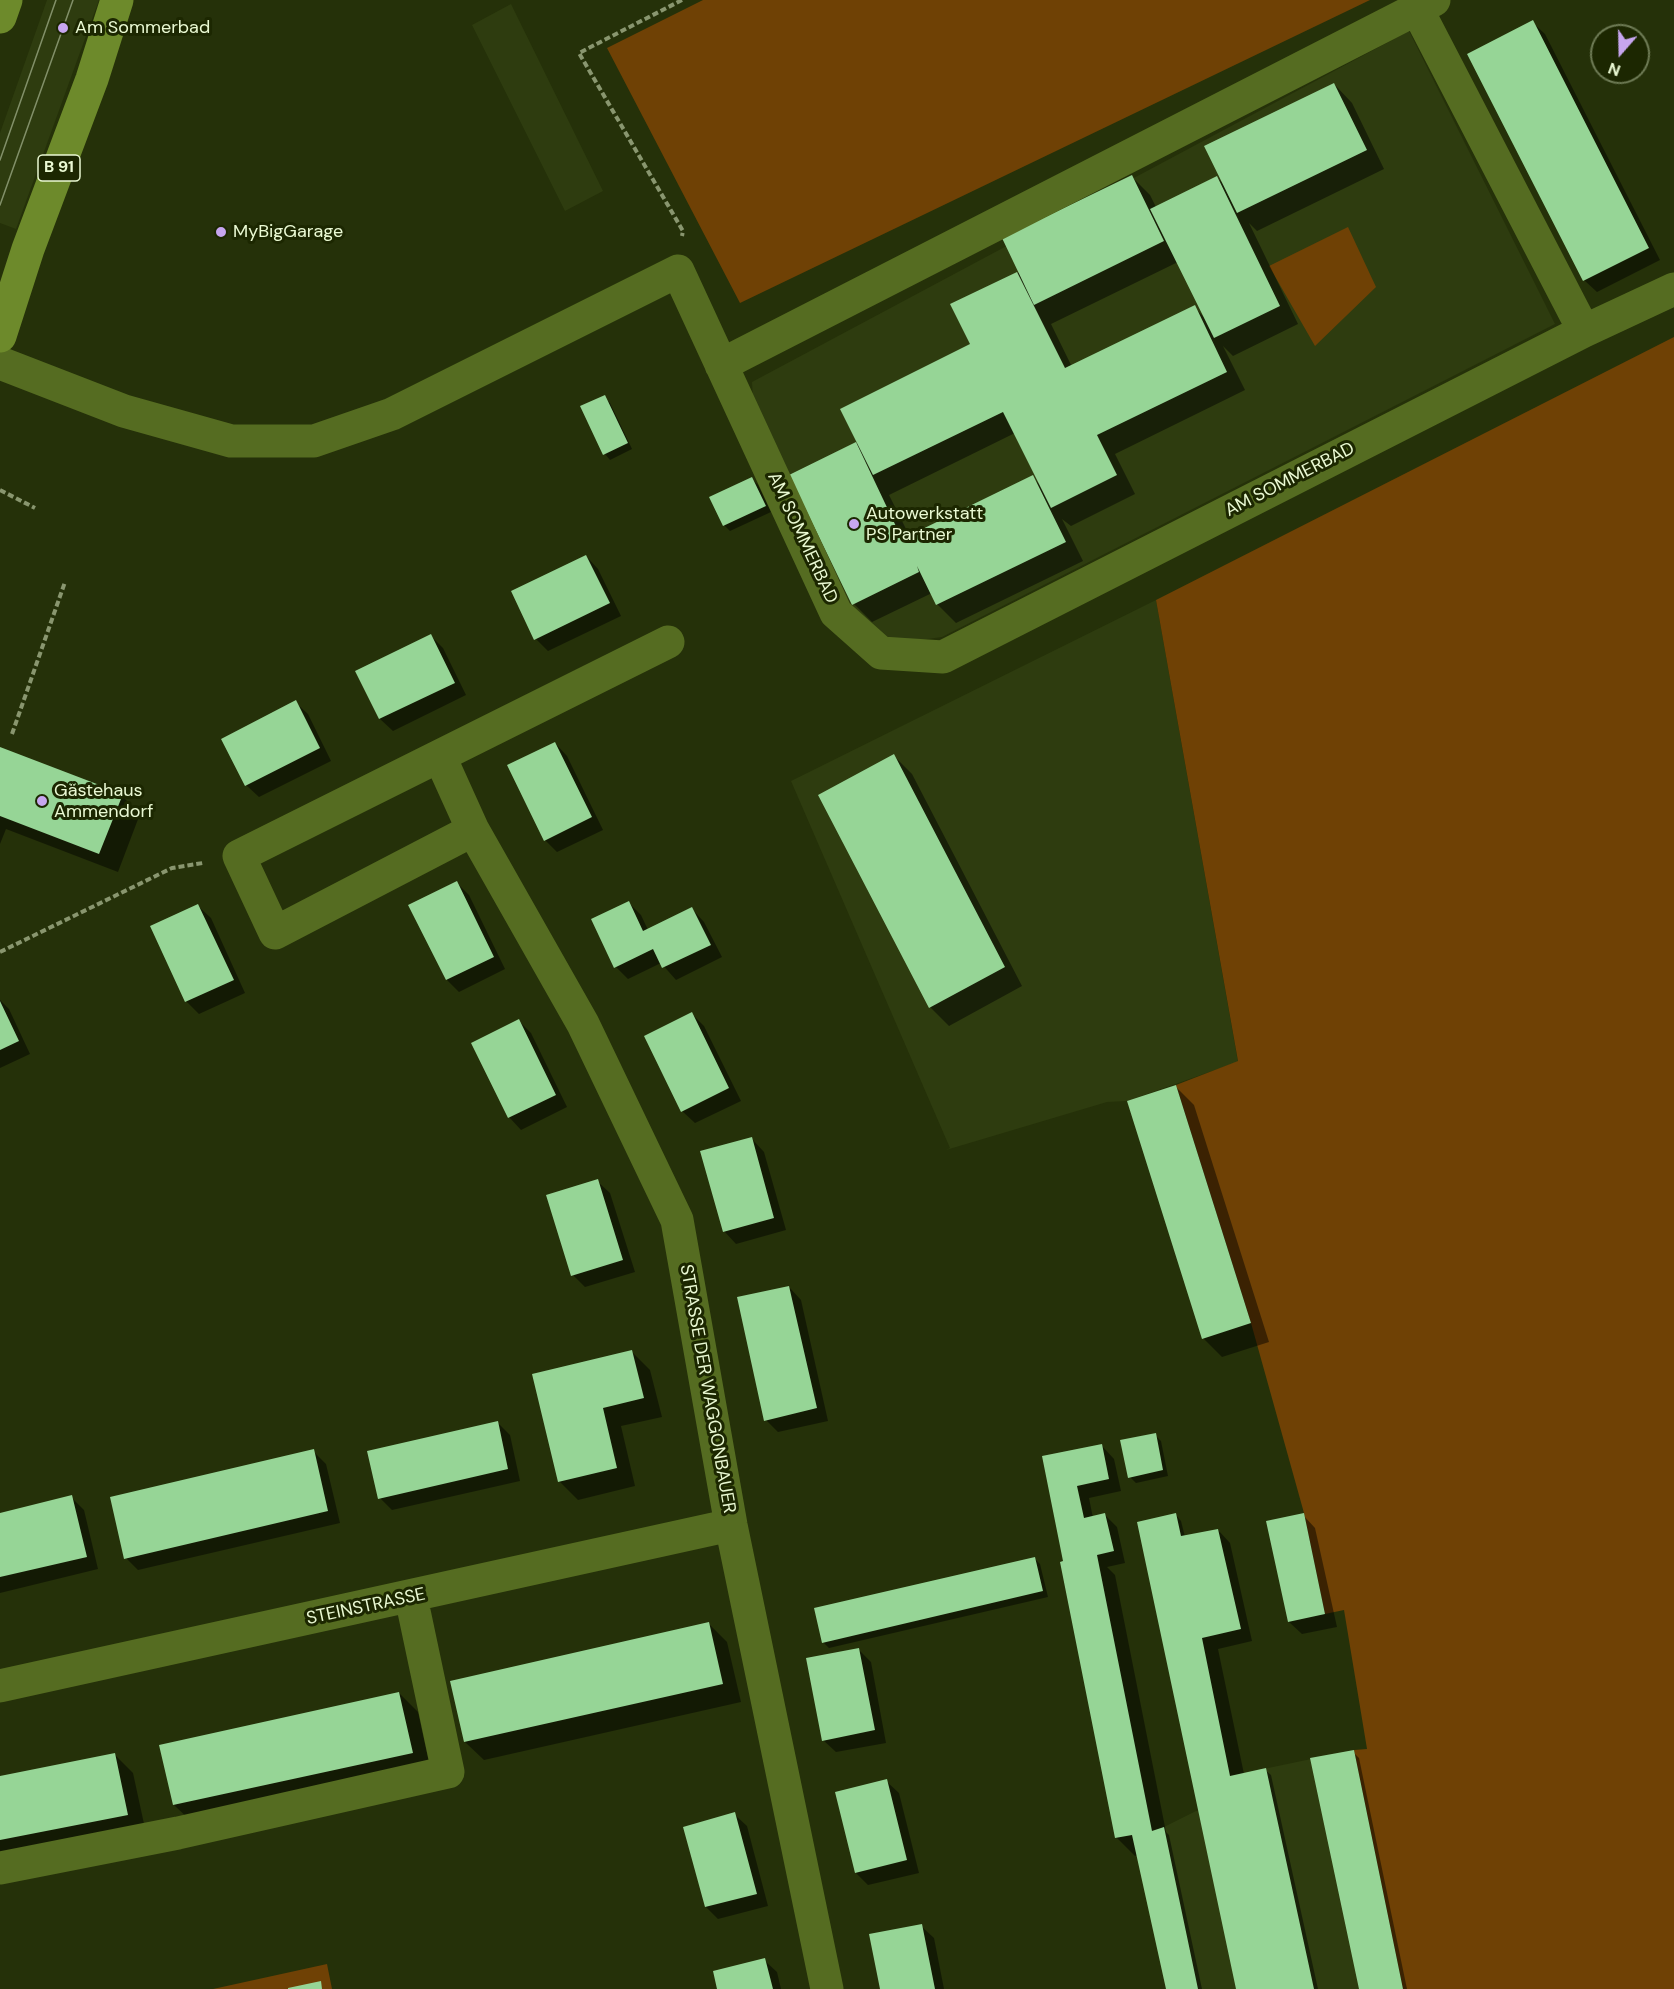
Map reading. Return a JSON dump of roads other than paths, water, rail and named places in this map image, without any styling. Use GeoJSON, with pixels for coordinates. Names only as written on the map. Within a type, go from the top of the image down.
{"type":"FeatureCollection","features":[{"type":"Feature","properties":{"kind":"main road"},"geometry":{"type":"LineString","coordinates":[[0,17],[6,0]]}},
{"type":"Feature","properties":{"kind":"main road","name":"B 91"},"geometry":{"type":"LineString","coordinates":[[0,336],[28,249],[92,79],[117,0]]}},
{"type":"Feature","properties":{"kind":"street"},"geometry":{"type":"LineString","coordinates":[[722,366],[1426,4],[1584,331]]}},
{"type":"Feature","properties":{"kind":"street","name":"AM SOMMERBAD"},"geometry":{"type":"LineString","coordinates":[[0,363],[124,411],[231,441],[314,441],[392,414],[678,271],[836,612],[881,653],[943,657],[1584,331],[1674,289]]}},
{"type":"Feature","properties":{"kind":"street"},"geometry":{"type":"LineString","coordinates":[[473,830],[275,933],[239,856],[668,642]]}},
{"type":"Feature","properties":{"kind":"street","name":"STRASSE DER WAGGONBAUER"},"geometry":{"type":"LineString","coordinates":[[440,757],[473,830],[583,1024],[677,1220],[731,1525],[827,1989]]}},
{"type":"Feature","properties":{"kind":"street","name":"STEINSTRASSE"},"geometry":{"type":"LineString","coordinates":[[0,1686],[411,1598],[731,1525]]}},
{"type":"Feature","properties":{"kind":"street"},"geometry":{"type":"LineString","coordinates":[[0,1868],[178,1833],[448,1772],[411,1598]]}},
{"type":"Feature","properties":{"kind":"tram line"},"geometry":{"type":"LineString","coordinates":[[0,160],[56,0]]}},
{"type":"Feature","properties":{"kind":"tram line"},"geometry":{"type":"LineString","coordinates":[[0,205],[73,0]]}},
{"type":"Feature","properties":{"kind":"place","name":"Am Sommerbad"},"geometry":{"type":"Point","coordinates":[63,28]}},
{"type":"Feature","properties":{"kind":"place","name":"MyBigGarage"},"geometry":{"type":"Point","coordinates":[221,232]}},
{"type":"Feature","properties":{"kind":"place","name":"Autowerkstatt PS Partner"},"geometry":{"type":"Point","coordinates":[854,524]}},
{"type":"Feature","properties":{"kind":"place","name":"Gästehaus Ammendorf"},"geometry":{"type":"Point","coordinates":[42,801]}}]}
